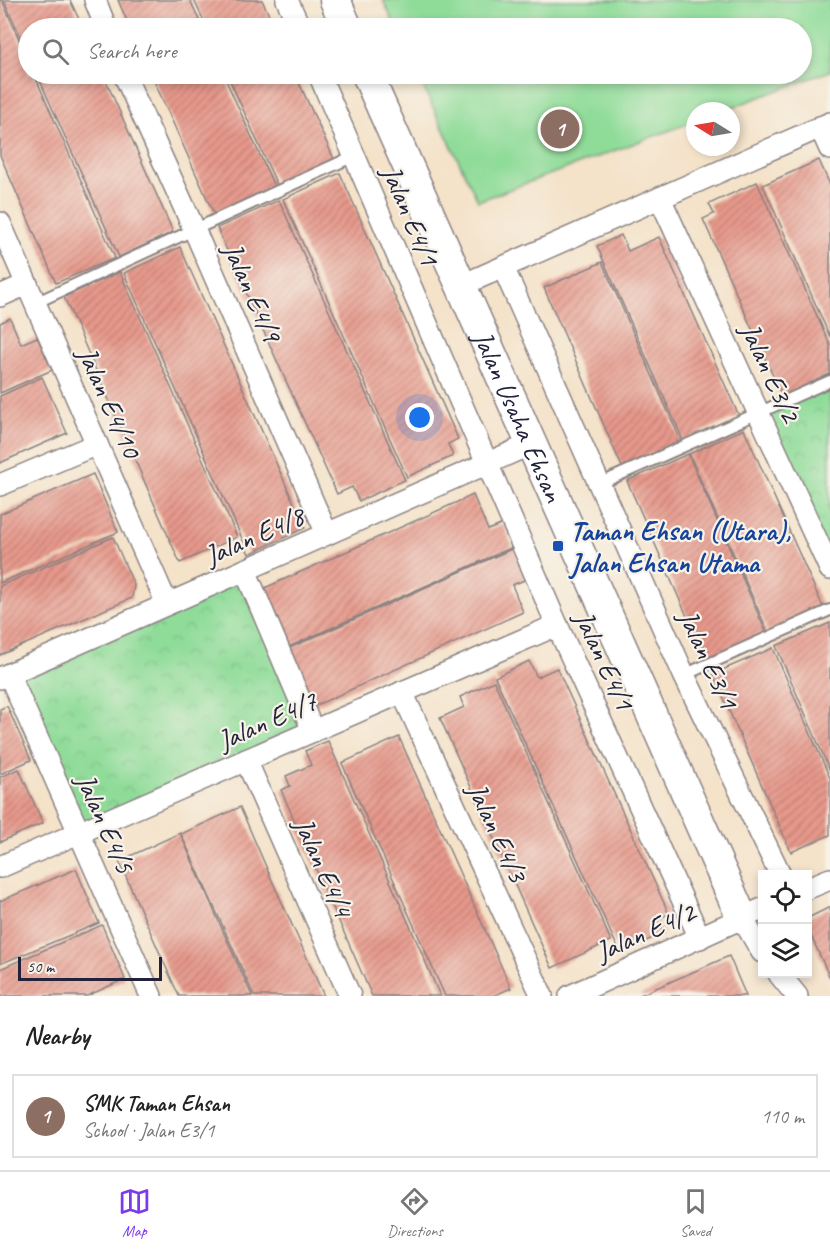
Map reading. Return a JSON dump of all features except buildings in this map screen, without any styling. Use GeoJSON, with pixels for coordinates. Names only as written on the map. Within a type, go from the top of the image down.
{"type":"FeatureCollection","features":[{"type":"Feature","properties":{"kind":"street"},"geometry":{"type":"LineString","coordinates":[[95,0],[102,18]]}},
{"type":"Feature","properties":{"kind":"street"},"geometry":{"type":"LineString","coordinates":[[287,0],[295,18]]}},
{"type":"Feature","properties":{"kind":"street"},"geometry":{"type":"LineString","coordinates":[[335,0],[343,18]]}},
{"type":"Feature","properties":{"kind":"street","name":"Jalan E4/9"},"geometry":{"type":"LineString","coordinates":[[129,84],[327,534]]}},
{"type":"Feature","properties":{"kind":"street","name":"Jalan E4/1"},"geometry":{"type":"LineString","coordinates":[[323,84],[557,625],[700,938]]}},
{"type":"Feature","properties":{"kind":"street","name":"Jalan Usaha Ehsan"},"geometry":{"type":"LineString","coordinates":[[371,84],[531,444],[752,913],[758,936]]}},
{"type":"Feature","properties":{"kind":"street"},"geometry":{"type":"LineString","coordinates":[[460,286],[825,125],[830,149]]}},
{"type":"Feature","properties":{"kind":"street","name":"Jalan E3/2"},"geometry":{"type":"LineString","coordinates":[[660,198],[830,569]]}},
{"type":"Feature","properties":{"kind":"street","name":"Jalan E4/10"},"geometry":{"type":"LineString","coordinates":[[0,223],[167,604]]}},
{"type":"Feature","properties":{"kind":"street","name":"Jalan E3/1"},"geometry":{"type":"LineString","coordinates":[[503,267],[684,675],[778,870]]}},
{"type":"Feature","properties":{"kind":"street"},"geometry":{"type":"LineString","coordinates":[[0,296],[31,294]]}},
{"type":"Feature","properties":{"kind":"street"},"geometry":{"type":"LineString","coordinates":[[0,485],[97,444]]}},
{"type":"Feature","properties":{"kind":"street","name":"Jalan E4/8"},"geometry":{"type":"LineString","coordinates":[[4,676],[531,444]]}},
{"type":"Feature","properties":{"kind":"street"},"geometry":{"type":"LineString","coordinates":[[245,570],[313,731]]}},
{"type":"Feature","properties":{"kind":"street","name":"Jalan E4/7"},"geometry":{"type":"LineString","coordinates":[[0,867],[557,625]]}},
{"type":"Feature","properties":{"kind":"street","name":"Jalan E4/5"},"geometry":{"type":"LineString","coordinates":[[4,676],[79,833],[147,995]]}},
{"type":"Feature","properties":{"kind":"street","name":"Jalan E4/3"},"geometry":{"type":"LineString","coordinates":[[402,692],[542,996]]}},
{"type":"Feature","properties":{"kind":"street","name":"Jalan E4/4"},"geometry":{"type":"LineString","coordinates":[[246,760],[350,996]]}},
{"type":"Feature","properties":{"kind":"street"},"geometry":{"type":"LineString","coordinates":[[812,886],[830,879]]}},
{"type":"Feature","properties":{"kind":"street","name":"Jalan E4/2"},"geometry":{"type":"LineString","coordinates":[[570,996],[752,913]]}},
{"type":"Feature","properties":{"kind":"street"},"geometry":{"type":"LineString","coordinates":[[782,978],[797,996]]}},
{"type":"Feature","properties":{"kind":"lane"},"geometry":{"type":"LineString","coordinates":[[31,294],[194,229],[354,156]]}},
{"type":"Feature","properties":{"kind":"lane"},"geometry":{"type":"LineString","coordinates":[[599,484],[830,381]]}},
{"type":"Feature","properties":{"kind":"lane"},"geometry":{"type":"LineString","coordinates":[[684,675],[830,610]]}},
{"type":"Feature","properties":{"kind":"green space"},"geometry":{"type":"Polygon","coordinates":[[[383,0],[830,0],[830,71],[812,78],[812,18],[391,18],[383,0]]]}},
{"type":"Feature","properties":{"kind":"green space"},"geometry":{"type":"Polygon","coordinates":[[[422,84],[795,84],[740,104],[740,102],[686,102],[686,124],[478,201],[422,84]]]}},
{"type":"Feature","properties":{"kind":"green space"},"geometry":{"type":"Polygon","coordinates":[[[830,381],[830,569],[758,413],[830,381]]]}},
{"type":"Feature","properties":{"kind":"green space"},"geometry":{"type":"Polygon","coordinates":[[[245,570],[313,731],[79,833],[9,674],[245,570]]]}},
{"type":"Feature","properties":{"kind":"place","name":"SMK Taman Ehsan"},"geometry":{"type":"Point","coordinates":[560,129]}},
{"type":"Feature","properties":{"kind":"place","name":"Taman Ehsan (Utara), Jalan Ehsan Utama"},"geometry":{"type":"Point","coordinates":[558,546]}}]}
